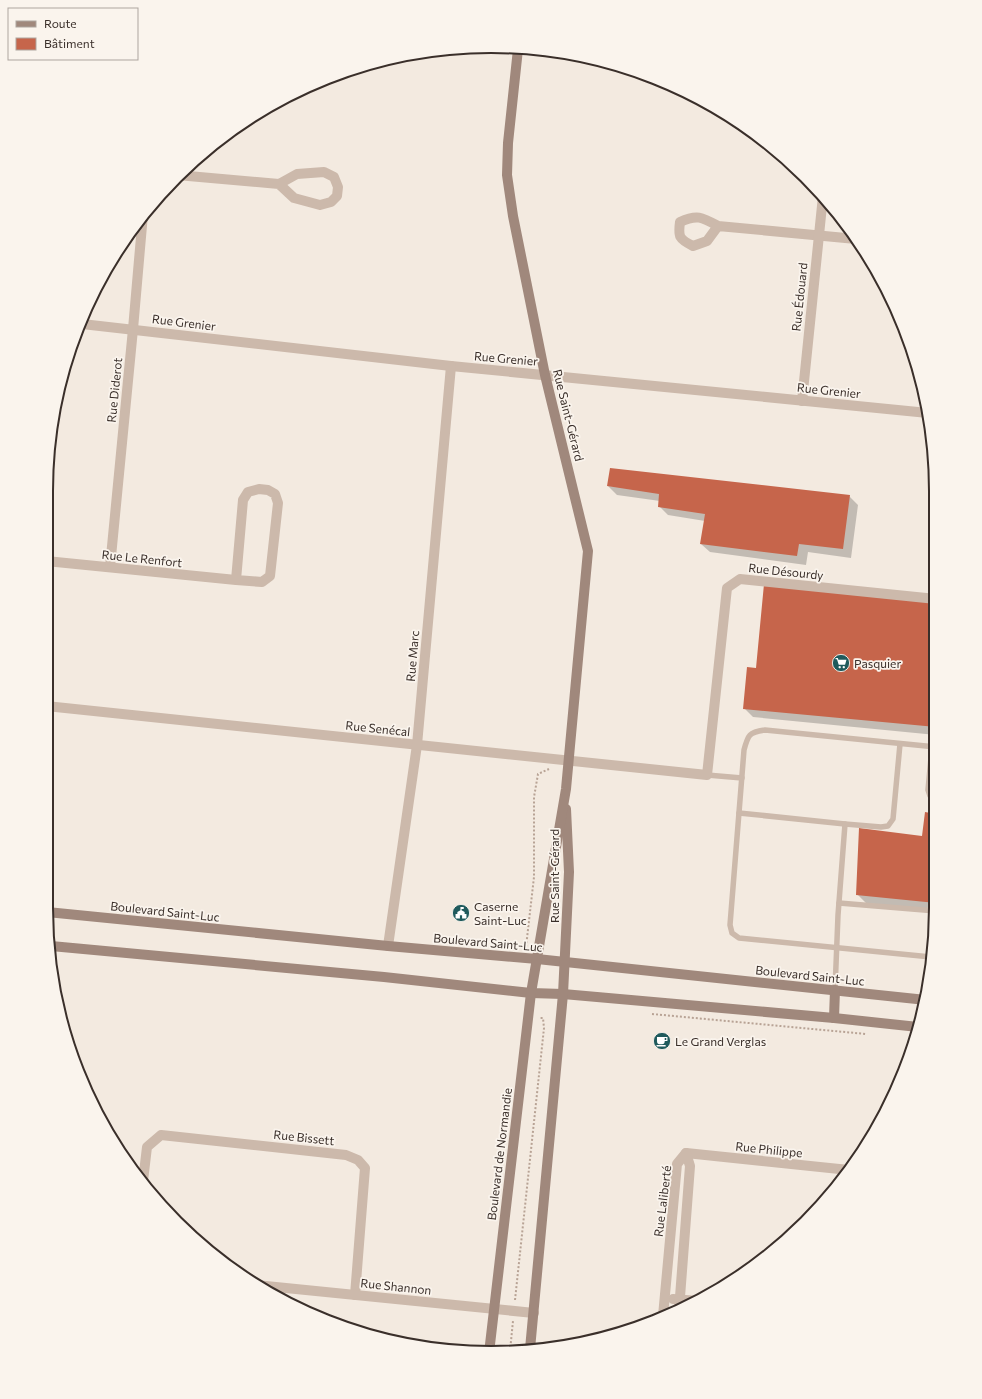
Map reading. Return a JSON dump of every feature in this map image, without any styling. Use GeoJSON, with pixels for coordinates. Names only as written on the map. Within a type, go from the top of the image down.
{"type":"FeatureCollection","features":[{"type":"Feature","properties":{"kind":"street","name":"Rue Saint-Gérard"},"geometry":{"type":"LineString","coordinates":[[517,54],[508,143],[507,175],[512,216],[546,375],[588,551],[566,789],[537,959]]}},
{"type":"Feature","properties":{"kind":"street"},"geometry":{"type":"LineString","coordinates":[[187,176],[279,184],[297,174],[324,172],[334,177],[338,187],[336,196],[331,202],[320,205],[294,198],[279,184]]}},
{"type":"Feature","properties":{"kind":"street","name":"Rue Édouard"},"geometry":{"type":"LineString","coordinates":[[802,401],[822,205]]}},
{"type":"Feature","properties":{"kind":"street"},"geometry":{"type":"LineString","coordinates":[[718,226],[848,238]]}},
{"type":"Feature","properties":{"kind":"street","name":"Rue Diderot"},"geometry":{"type":"LineString","coordinates":[[110,568],[142,227]]}},
{"type":"Feature","properties":{"kind":"street","name":"Rue Grenier"},"geometry":{"type":"LineString","coordinates":[[86,324],[451,366],[922,412]]}},
{"type":"Feature","properties":{"kind":"street","name":"Rue Marc"},"geometry":{"type":"LineString","coordinates":[[388,946],[417,745],[451,366]]}},
{"type":"Feature","properties":{"kind":"street","name":"Rue Le Renfort"},"geometry":{"type":"LineString","coordinates":[[53,562],[110,568],[236,580],[262,582],[270,576],[278,503],[275,494],[268,490],[259,488],[248,492],[243,500],[236,580]]}},
{"type":"Feature","properties":{"kind":"street","name":"Rue Désourdy"},"geometry":{"type":"LineString","coordinates":[[706,775],[727,588],[740,579],[929,598]]}},
{"type":"Feature","properties":{"kind":"street","name":"Rue Senécal"},"geometry":{"type":"LineString","coordinates":[[53,707],[706,775]]}},
{"type":"Feature","properties":{"kind":"street","name":"Rue Saint-Gérard"},"geometry":{"type":"LineString","coordinates":[[565,963],[569,872],[566,789]]}},
{"type":"Feature","properties":{"kind":"street","name":"Boulevard Saint-Luc"},"geometry":{"type":"LineString","coordinates":[[53,913],[388,946],[537,959],[919,999]]}},
{"type":"Feature","properties":{"kind":"street"},"geometry":{"type":"LineString","coordinates":[[55,946],[384,977],[531,993],[563,994],[912,1026]]}},
{"type":"Feature","properties":{"kind":"street","name":"Boulevard de Normandie"},"geometry":{"type":"LineString","coordinates":[[490,1346],[531,993],[537,959]]}},
{"type":"Feature","properties":{"kind":"street"},"geometry":{"type":"LineString","coordinates":[[531,1344],[565,963]]}},
{"type":"Feature","properties":{"kind":"street"},"geometry":{"type":"LineString","coordinates":[[834,1018],[835,990]]}},
{"type":"Feature","properties":{"kind":"street","name":"Rue Bissett"},"geometry":{"type":"LineString","coordinates":[[144,1175],[147,1147],[161,1135],[346,1155],[358,1160],[365,1168],[355,1295]]}},
{"type":"Feature","properties":{"kind":"street","name":"Rue Philippe"},"geometry":{"type":"LineString","coordinates":[[686,1153],[842,1169]]}},
{"type":"Feature","properties":{"kind":"street","name":"Rue Laliberté"},"geometry":{"type":"LineString","coordinates":[[663,1311],[677,1164],[686,1153]]}},
{"type":"Feature","properties":{"kind":"street","name":"Rue Laliberté"},"geometry":{"type":"LineString","coordinates":[[679,1304],[690,1166],[686,1153]]}},
{"type":"Feature","properties":{"kind":"street","name":"Rue Shannon"},"geometry":{"type":"LineString","coordinates":[[271,1287],[534,1313]]}},
{"type":"Feature","properties":{"kind":"street"},"geometry":{"type":"LineString","coordinates":[[665,1298],[686,1301]]}},
{"type":"Feature","properties":{"kind":"lane"},"geometry":{"type":"LineString","coordinates":[[926,957],[738,938],[732,933],[730,926],[744,750],[747,739],[754,732],[764,730],[929,747]]}},
{"type":"Feature","properties":{"kind":"lane"},"geometry":{"type":"LineString","coordinates":[[739,813],[845,824],[881,827],[888,826],[893,819],[900,744]]}},
{"type":"Feature","properties":{"kind":"lane"},"geometry":{"type":"LineString","coordinates":[[706,775],[742,778]]}},
{"type":"Feature","properties":{"kind":"lane"},"geometry":{"type":"LineString","coordinates":[[929,783],[929,793]]}},
{"type":"Feature","properties":{"kind":"lane"},"geometry":{"type":"LineString","coordinates":[[835,990],[838,903],[845,824]]}},
{"type":"Feature","properties":{"kind":"lane"},"geometry":{"type":"LineString","coordinates":[[838,903],[929,910]]}},
{"type":"Feature","properties":{"kind":"path","name":"Rue Saint-Gérard"},"geometry":{"type":"LineString","coordinates":[[526,946],[534,877],[534,797],[538,774]]}},
{"type":"Feature","properties":{"kind":"path"},"geometry":{"type":"LineString","coordinates":[[647,1014],[869,1034]]}},
{"type":"Feature","properties":{"kind":"path"},"geometry":{"type":"LineString","coordinates":[[511,1345],[544,1028],[543,1018],[536,1017]]}},
{"type":"Feature","properties":{"kind":"building"},"geometry":{"type":"Polygon","coordinates":[[[610,468],[850,495],[843,549],[799,544],[797,556],[700,544],[705,514],[658,507],[659,494],[607,486],[610,468]]]}},
{"type":"Feature","properties":{"kind":"building"},"geometry":{"type":"Polygon","coordinates":[[[764,584],[929,600],[929,726],[743,709],[747,667],[756,668],[764,584]]]}},
{"type":"Feature","properties":{"kind":"building"},"geometry":{"type":"Polygon","coordinates":[[[925,812],[929,813],[929,902],[856,895],[859,828],[922,836],[925,812]]]}},
{"type":"Feature","properties":{"kind":"place","name":"Pasquier"},"geometry":{"type":"Point","coordinates":[841,663]}},
{"type":"Feature","properties":{"kind":"place","name":"Caserne Saint-Luc"},"geometry":{"type":"Point","coordinates":[461,913]}},
{"type":"Feature","properties":{"kind":"place","name":"Le Grand Verglas"},"geometry":{"type":"Point","coordinates":[662,1041]}}]}
